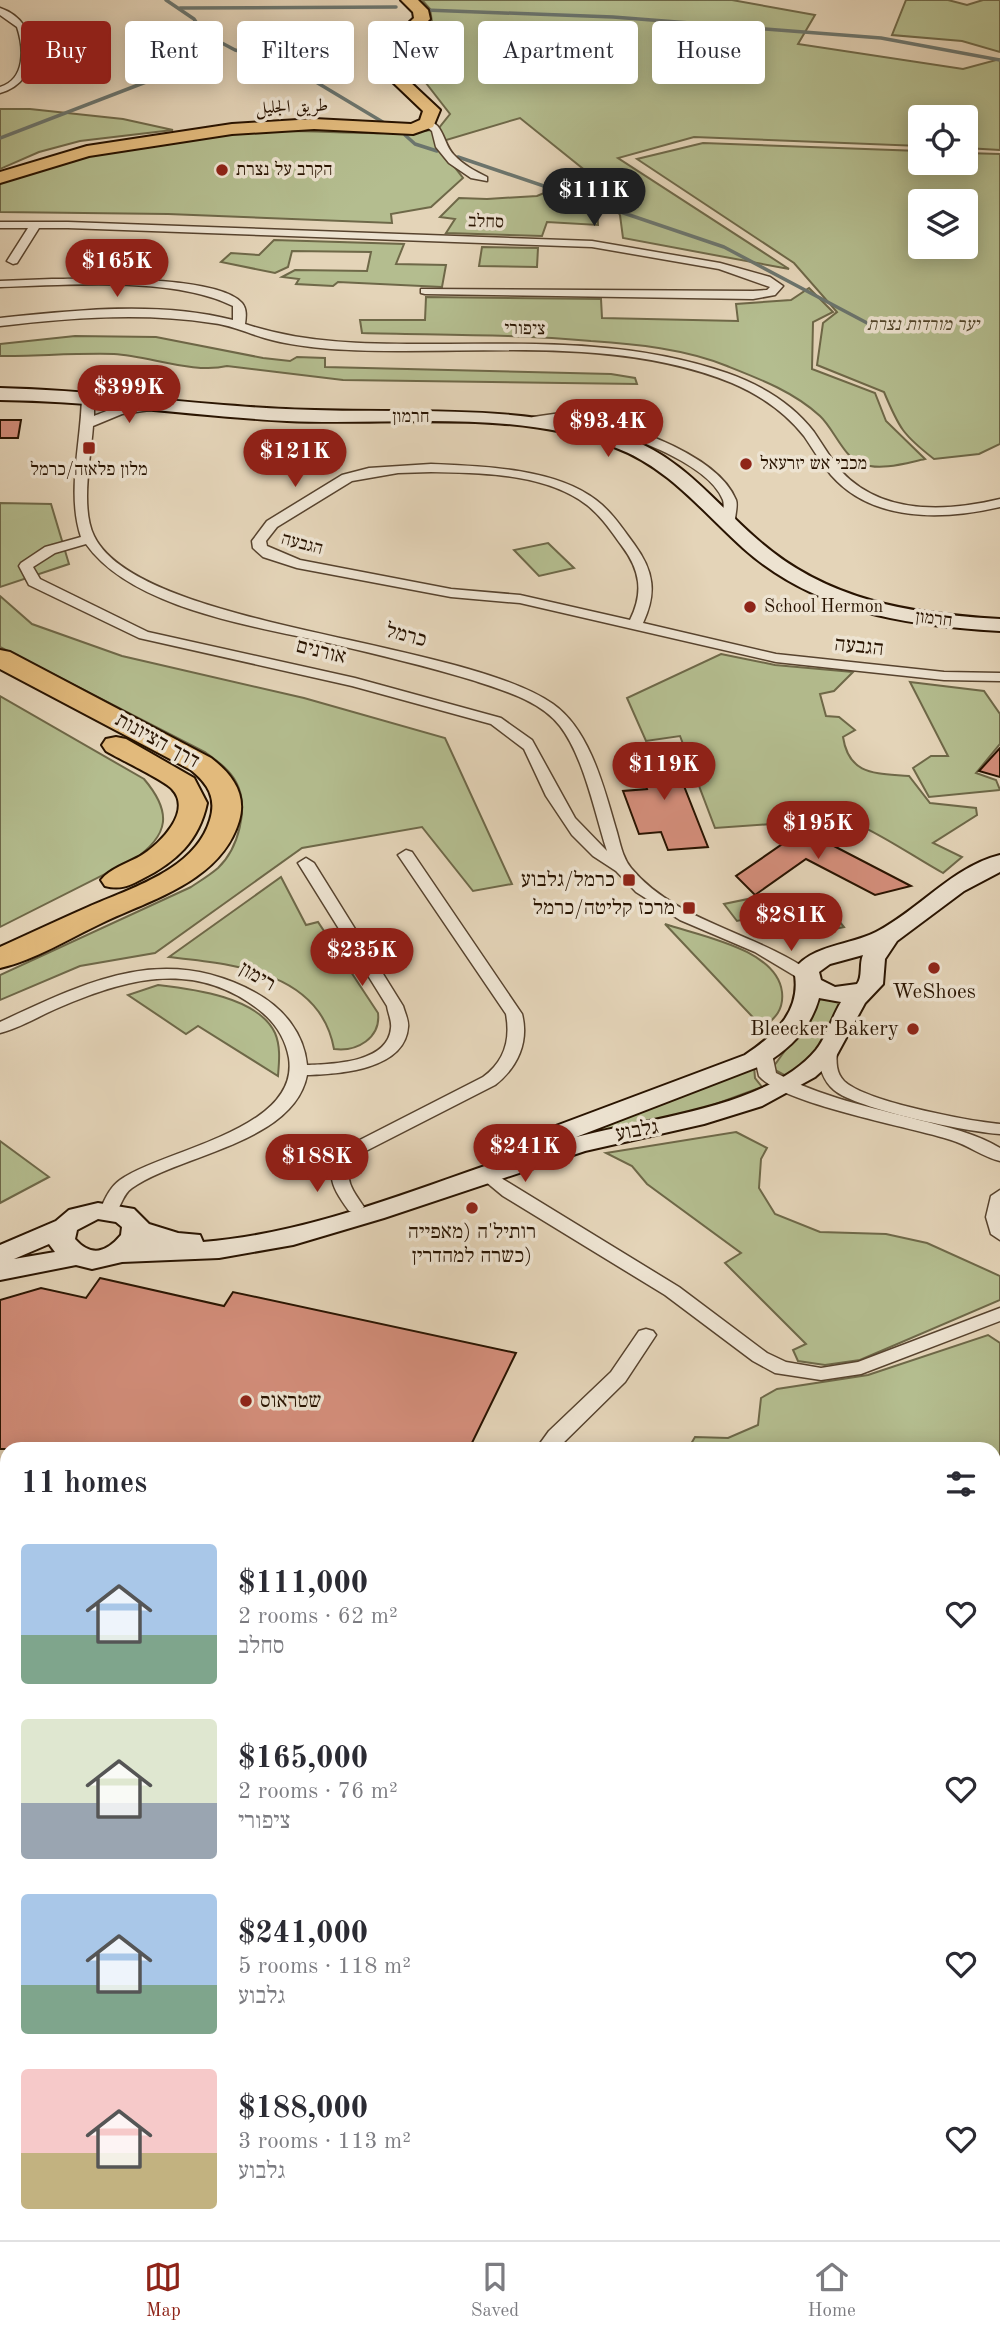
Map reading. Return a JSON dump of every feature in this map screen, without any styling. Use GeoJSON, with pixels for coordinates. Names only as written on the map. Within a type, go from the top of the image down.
{"type":"FeatureCollection","features":[{"type":"Feature","properties":{"kind":"highway","name":"דרך הציונות"},"geometry":{"type":"LineString","coordinates":[[0,658],[201,764],[220,782],[228,801],[220,835],[197,862],[156,886],[0,959]]}},
{"type":"Feature","properties":{"kind":"highway","name":"דרך הציונות"},"geometry":{"type":"LineString","coordinates":[[0,683],[173,776],[184,784],[193,803],[186,831],[160,857],[0,933]]}},
{"type":"Feature","properties":{"kind":"main road"},"geometry":{"type":"LineString","coordinates":[[409,0],[420,10],[422,19],[390,49],[386,68],[432,110],[427,122]]}},
{"type":"Feature","properties":{"kind":"main road","name":"طريق الجليل"},"geometry":{"type":"LineString","coordinates":[[0,178],[87,151],[232,129],[314,124],[394,130],[413,129],[427,122]]}},
{"type":"Feature","properties":{"kind":"street"},"geometry":{"type":"LineString","coordinates":[[0,11],[22,27],[25,53],[24,75],[20,80],[0,90]]}},
{"type":"Feature","properties":{"kind":"street"},"geometry":{"type":"LineString","coordinates":[[427,122],[437,130],[437,138],[463,171],[483,179]]}},
{"type":"Feature","properties":{"kind":"street","name":"סחלב"},"geometry":{"type":"LineString","coordinates":[[0,225],[592,244],[741,272],[765,278],[777,286],[771,293],[753,295],[425,291]]}},
{"type":"Feature","properties":{"kind":"street"},"geometry":{"type":"LineString","coordinates":[[13,261],[36,225]]}},
{"type":"Feature","properties":{"kind":"street"},"geometry":{"type":"LineString","coordinates":[[0,284],[108,282],[185,289],[223,297],[236,304],[240,309],[239,325]]}},
{"type":"Feature","properties":{"kind":"street","name":"ציפורי"},"geometry":{"type":"LineString","coordinates":[[0,322],[75,313],[130,312],[179,315],[239,325],[275,337],[333,345],[559,348],[636,354],[701,368],[739,382],[774,400],[793,416],[852,489],[875,500],[903,508],[933,512],[961,511],[1000,503]]}},
{"type":"Feature","properties":{"kind":"street","name":"חרמון"},"geometry":{"type":"LineString","coordinates":[[0,388],[285,415],[460,417],[533,421],[595,434],[646,452],[677,472],[768,559],[809,585],[836,597],[903,616],[1000,625]]}},
{"type":"Feature","properties":{"kind":"street","name":"חרמון"},"geometry":{"type":"LineString","coordinates":[[0,394],[88,396]]}},
{"type":"Feature","properties":{"kind":"street"},"geometry":{"type":"LineString","coordinates":[[88,396],[82,523],[88,539]]}},
{"type":"Feature","properties":{"kind":"street"},"geometry":{"type":"LineString","coordinates":[[87,424],[130,408],[164,405]]}},
{"type":"Feature","properties":{"kind":"street","name":"הגבעה"},"geometry":{"type":"LineString","coordinates":[[635,625],[641,613],[647,584],[645,568],[598,506],[580,494],[539,479],[479,470],[381,470],[359,473],[272,524],[258,541],[260,548],[268,554],[297,564],[451,593],[520,599],[732,649],[804,663],[967,678],[1000,677]]}},
{"type":"Feature","properties":{"kind":"street","name":"אורנים"},"geometry":{"type":"LineString","coordinates":[[88,539],[38,556],[26,566],[26,571],[34,582],[53,593],[144,635],[333,677],[496,721],[514,731],[529,746],[568,820],[605,860],[622,867]]}},
{"type":"Feature","properties":{"kind":"street","name":"כרמל"},"geometry":{"type":"LineString","coordinates":[[88,539],[95,551],[113,567],[174,597],[227,614],[463,673],[532,698],[566,724],[622,867],[644,890],[664,905],[780,957],[817,969]]}},
{"type":"Feature","properties":{"kind":"street"},"geometry":{"type":"LineString","coordinates":[[355,1207],[342,1189],[339,1178],[339,1168],[344,1159],[356,1149],[501,1072],[516,1043],[516,1021],[505,998],[406,855]]}},
{"type":"Feature","properties":{"kind":"street"},"geometry":{"type":"LineString","coordinates":[[109,1211],[114,1198],[124,1185],[253,1127],[277,1111],[296,1085],[298,1070],[335,1070],[373,1060],[397,1040],[401,1028],[396,1006],[306,863]]}},
{"type":"Feature","properties":{"kind":"street"},"geometry":{"type":"LineString","coordinates":[[817,969],[888,936],[956,886],[1000,863]]}},
{"type":"Feature","properties":{"kind":"street","name":"גלבוע"},"geometry":{"type":"LineString","coordinates":[[120,1253],[199,1253],[254,1245],[364,1215],[483,1172],[598,1138],[661,1128],[709,1114],[785,1086],[809,1070],[828,1051],[852,1003],[868,981],[872,960],[888,936]]}},
{"type":"Feature","properties":{"kind":"street"},"geometry":{"type":"LineString","coordinates":[[855,960],[868,981],[840,995],[815,988],[817,969],[855,960]]}},
{"type":"Feature","properties":{"kind":"street","name":"גלבוע"},"geometry":{"type":"LineString","coordinates":[[136,1229],[176,1242],[208,1241],[325,1217],[522,1148],[754,1060],[778,1045],[794,1029],[805,1009],[817,969]]}},
{"type":"Feature","properties":{"kind":"street","name":"רימון"},"geometry":{"type":"LineString","coordinates":[[0,1028],[120,980],[149,973],[195,975],[209,977],[264,1004],[286,1028],[297,1047],[298,1070]]}},
{"type":"Feature","properties":{"kind":"street"},"geometry":{"type":"LineString","coordinates":[[828,1051],[827,1067],[831,1076],[843,1088],[860,1097],[1000,1131],[993,1147],[1000,1156]]}},
{"type":"Feature","properties":{"kind":"street"},"geometry":{"type":"LineString","coordinates":[[764,1054],[768,1076],[785,1086],[825,1100],[965,1137],[985,1145],[1000,1156]]}},
{"type":"Feature","properties":{"kind":"street"},"geometry":{"type":"LineString","coordinates":[[483,1172],[509,1192],[672,1291],[760,1357],[782,1368],[821,1374],[861,1368],[1000,1314]]}},
{"type":"Feature","properties":{"kind":"street"},"geometry":{"type":"LineString","coordinates":[[1000,1196],[995,1217],[1000,1234]]}},
{"type":"Feature","properties":{"kind":"street"},"geometry":{"type":"LineString","coordinates":[[0,1255],[64,1227],[87,1213],[109,1211],[127,1217],[136,1229],[134,1242],[120,1253],[99,1259],[70,1252],[61,1241],[64,1227]]}},
{"type":"Feature","properties":{"kind":"street"},"geometry":{"type":"LineString","coordinates":[[0,1271],[78,1256]]}},
{"type":"Feature","properties":{"kind":"street"},"geometry":{"type":"LineString","coordinates":[[553,1442],[618,1377],[646,1335]]}},
{"type":"Feature","properties":{"kind":"green space"},"geometry":{"type":"Polygon","coordinates":[[[422,0],[732,0],[815,15],[798,44],[963,69],[1000,59],[1000,150],[978,149],[978,105],[908,105],[908,146],[694,137],[618,158],[789,269],[623,238],[620,215],[597,180],[520,118],[436,143],[463,178],[431,207],[391,214],[392,223],[168,214],[0,212],[0,183],[102,153],[177,140],[249,132],[379,133],[438,129],[450,114],[427,84],[464,84],[464,21],[432,21],[430,9],[422,0]]]}},
{"type":"Feature","properties":{"kind":"green space"},"geometry":{"type":"Polygon","coordinates":[[[906,0],[948,0],[967,5],[983,0],[1000,0],[1000,52],[962,41],[892,35],[906,0]]]}},
{"type":"Feature","properties":{"kind":"green space"},"geometry":{"type":"Polygon","coordinates":[[[0,109],[30,109],[123,119],[173,130],[80,141],[39,152],[0,169],[0,109]]]}},
{"type":"Feature","properties":{"kind":"green space","name":"יער מורדות נצרת"},"geometry":{"type":"Polygon","coordinates":[[[703,143],[908,151],[908,175],[978,175],[978,153],[1000,154],[1000,444],[979,454],[934,459],[903,430],[884,392],[817,365],[823,323],[837,312],[794,263],[637,159],[703,143]]]}},
{"type":"Feature","properties":{"kind":"green space"},"geometry":{"type":"Polygon","coordinates":[[[578,185],[597,204],[598,225],[547,222],[542,236],[446,233],[455,219],[440,217],[459,198],[537,196],[556,188],[578,185]]]}},
{"type":"Feature","properties":{"kind":"green space"},"geometry":{"type":"Polygon","coordinates":[[[274,240],[404,244],[396,264],[446,265],[442,287],[338,282],[333,286],[296,284],[299,279],[282,277],[295,270],[367,271],[371,252],[292,251],[288,267],[275,273],[221,262],[231,253],[259,255],[274,240]]]}},
{"type":"Feature","properties":{"kind":"green space"},"geometry":{"type":"Polygon","coordinates":[[[482,247],[538,248],[537,267],[479,266],[482,247]]]}},
{"type":"Feature","properties":{"kind":"green space"},"geometry":{"type":"Polygon","coordinates":[[[809,288],[833,312],[813,322],[812,369],[875,393],[886,421],[925,459],[885,467],[862,464],[844,450],[825,422],[810,407],[752,376],[694,355],[643,346],[562,339],[362,333],[360,320],[425,320],[426,297],[601,299],[602,318],[738,321],[736,304],[791,300],[809,288]]]}},
{"type":"Feature","properties":{"kind":"green space"},"geometry":{"type":"Polygon","coordinates":[[[75,336],[156,337],[263,358],[290,361],[297,357],[325,358],[325,367],[611,374],[635,378],[637,384],[343,380],[227,366],[200,368],[114,354],[0,356],[0,344],[75,336]]]}},
{"type":"Feature","properties":{"kind":"green space"},"geometry":{"type":"Polygon","coordinates":[[[0,503],[51,504],[69,564],[0,587],[0,503]]]}},
{"type":"Feature","properties":{"kind":"green space"},"geometry":{"type":"Polygon","coordinates":[[[548,543],[574,568],[539,576],[514,550],[548,543]]]}},
{"type":"Feature","properties":{"kind":"green space"},"geometry":{"type":"Polygon","coordinates":[[[0,596],[32,624],[122,656],[304,698],[445,738],[512,884],[473,891],[422,827],[302,848],[155,953],[80,966],[0,1000],[0,975],[191,887],[215,871],[225,860],[236,839],[242,803],[233,777],[205,752],[0,647],[0,596]]]}},
{"type":"Feature","properties":{"kind":"green space"},"geometry":{"type":"Polygon","coordinates":[[[721,654],[775,665],[853,672],[834,691],[820,694],[826,716],[839,717],[855,730],[843,737],[851,759],[858,766],[875,773],[909,776],[930,803],[976,808],[977,815],[933,843],[962,857],[943,873],[862,826],[809,809],[785,823],[715,828],[680,736],[646,741],[627,698],[721,654]]]}},
{"type":"Feature","properties":{"kind":"green space"},"geometry":{"type":"Polygon","coordinates":[[[910,682],[984,691],[1000,714],[1000,744],[976,773],[996,780],[1000,790],[929,797],[913,768],[931,756],[948,756],[910,682]]]}},
{"type":"Feature","properties":{"kind":"green space"},"geometry":{"type":"Polygon","coordinates":[[[0,696],[144,779],[159,802],[163,822],[154,841],[133,860],[0,927],[0,696]]]}},
{"type":"Feature","properties":{"kind":"green space"},"geometry":{"type":"Polygon","coordinates":[[[281,877],[306,925],[318,922],[378,1013],[376,1030],[359,1046],[334,1049],[325,1023],[311,1003],[292,987],[270,976],[219,963],[169,957],[281,877]]]}},
{"type":"Feature","properties":{"kind":"green space"},"geometry":{"type":"Polygon","coordinates":[[[767,895],[780,912],[737,921],[724,904],[767,895]]]}},
{"type":"Feature","properties":{"kind":"green space"},"geometry":{"type":"Polygon","coordinates":[[[827,906],[844,927],[785,939],[768,918],[827,906]]]}},
{"type":"Feature","properties":{"kind":"green space"},"geometry":{"type":"Polygon","coordinates":[[[665,924],[735,946],[767,965],[777,977],[782,992],[782,1004],[775,1017],[763,1028],[665,924]]]}},
{"type":"Feature","properties":{"kind":"green space"},"geometry":{"type":"Polygon","coordinates":[[[158,985],[206,992],[240,1003],[254,1011],[267,1021],[277,1038],[278,1076],[198,1026],[186,1034],[128,995],[158,985]]]}},
{"type":"Feature","properties":{"kind":"green space"},"geometry":{"type":"Polygon","coordinates":[[[812,997],[840,1002],[837,1014],[821,1045],[786,1076],[775,1070],[774,1066],[796,1035],[812,997]]]}},
{"type":"Feature","properties":{"kind":"green space"},"geometry":{"type":"Polygon","coordinates":[[[754,1066],[755,1078],[762,1087],[697,1111],[662,1121],[556,1138],[754,1066]]]}},
{"type":"Feature","properties":{"kind":"green space"},"geometry":{"type":"Polygon","coordinates":[[[736,1132],[767,1148],[761,1159],[759,1188],[775,1214],[820,1232],[886,1234],[927,1243],[1000,1276],[1000,1300],[860,1360],[825,1365],[798,1361],[793,1350],[806,1344],[725,1263],[741,1253],[647,1184],[632,1166],[606,1153],[736,1132]]]}},
{"type":"Feature","properties":{"kind":"green space"},"geometry":{"type":"Polygon","coordinates":[[[0,1141],[49,1177],[0,1203],[0,1141]]]}},
{"type":"Feature","properties":{"kind":"green space"},"geometry":{"type":"Polygon","coordinates":[[[988,1335],[1000,1343],[1000,1442],[692,1442],[695,1437],[728,1438],[758,1425],[761,1398],[777,1389],[868,1375],[988,1335]]]}},
{"type":"Feature","properties":{"kind":"building"},"geometry":{"type":"Polygon","coordinates":[[[0,420],[21,420],[18,438],[0,438],[0,420]]]}},
{"type":"Feature","properties":{"kind":"building"},"geometry":{"type":"Polygon","coordinates":[[[669,748],[708,847],[668,850],[661,832],[639,834],[623,791],[647,789],[633,751],[669,748]]]}},
{"type":"Feature","properties":{"kind":"building"},"geometry":{"type":"Polygon","coordinates":[[[1000,748],[1000,777],[979,771],[1000,748]]]}},
{"type":"Feature","properties":{"kind":"building"},"geometry":{"type":"Polygon","coordinates":[[[823,816],[848,830],[830,844],[911,886],[875,895],[806,859],[755,895],[736,876],[823,816]]]}},
{"type":"Feature","properties":{"kind":"building","name":"שטראוס"},"geometry":{"type":"Polygon","coordinates":[[[100,1278],[224,1306],[233,1292],[516,1353],[472,1442],[0,1442],[0,1300],[41,1288],[86,1298],[100,1278]]]}},
{"type":"Feature","properties":{"kind":"waterway"},"geometry":{"type":"LineString","coordinates":[[0,138],[172,72],[206,55],[209,42],[194,19],[166,0]]}},
{"type":"Feature","properties":{"kind":"waterway"},"geometry":{"type":"LineString","coordinates":[[180,8],[396,7]]}},
{"type":"Feature","properties":{"kind":"waterway"},"geometry":{"type":"LineString","coordinates":[[425,10],[613,17],[881,38],[1000,60]]}},
{"type":"Feature","properties":{"kind":"waterway"},"geometry":{"type":"LineString","coordinates":[[223,44],[235,50],[281,61],[386,124]]}},
{"type":"Feature","properties":{"kind":"waterway"},"geometry":{"type":"LineString","coordinates":[[405,135],[415,144],[437,151]]}},
{"type":"Feature","properties":{"kind":"waterway"},"geometry":{"type":"LineString","coordinates":[[458,157],[724,247],[869,324]]}},
{"type":"Feature","properties":{"kind":"place","name":"הקרב על נצרת"},"geometry":{"type":"Point","coordinates":[222,170]}},
{"type":"Feature","properties":{"kind":"place","name":"מלון פלאזה/כרמל"},"geometry":{"type":"Point","coordinates":[89,448]}},
{"type":"Feature","properties":{"kind":"place","name":"מכבי אש יזרעאל"},"geometry":{"type":"Point","coordinates":[746,464]}},
{"type":"Feature","properties":{"kind":"place","name":"School Hermon"},"geometry":{"type":"Point","coordinates":[750,607]}},
{"type":"Feature","properties":{"kind":"place","name":"כרמל/גלבוע"},"geometry":{"type":"Point","coordinates":[629,880]}},
{"type":"Feature","properties":{"kind":"place","name":"מרכז קליטה/כרמל"},"geometry":{"type":"Point","coordinates":[689,908]}},
{"type":"Feature","properties":{"kind":"place","name":"WeShoes"},"geometry":{"type":"Point","coordinates":[934,968]}},
{"type":"Feature","properties":{"kind":"place","name":"Bleecker Bakery"},"geometry":{"type":"Point","coordinates":[913,1029]}},
{"type":"Feature","properties":{"kind":"place","name":"רותיל'ה (מאפייה כשרה למהדרין)"},"geometry":{"type":"Point","coordinates":[472,1208]}},
{"type":"Feature","properties":{"kind":"place","name":"שטראוס"},"geometry":{"type":"Point","coordinates":[246,1401]}}]}
